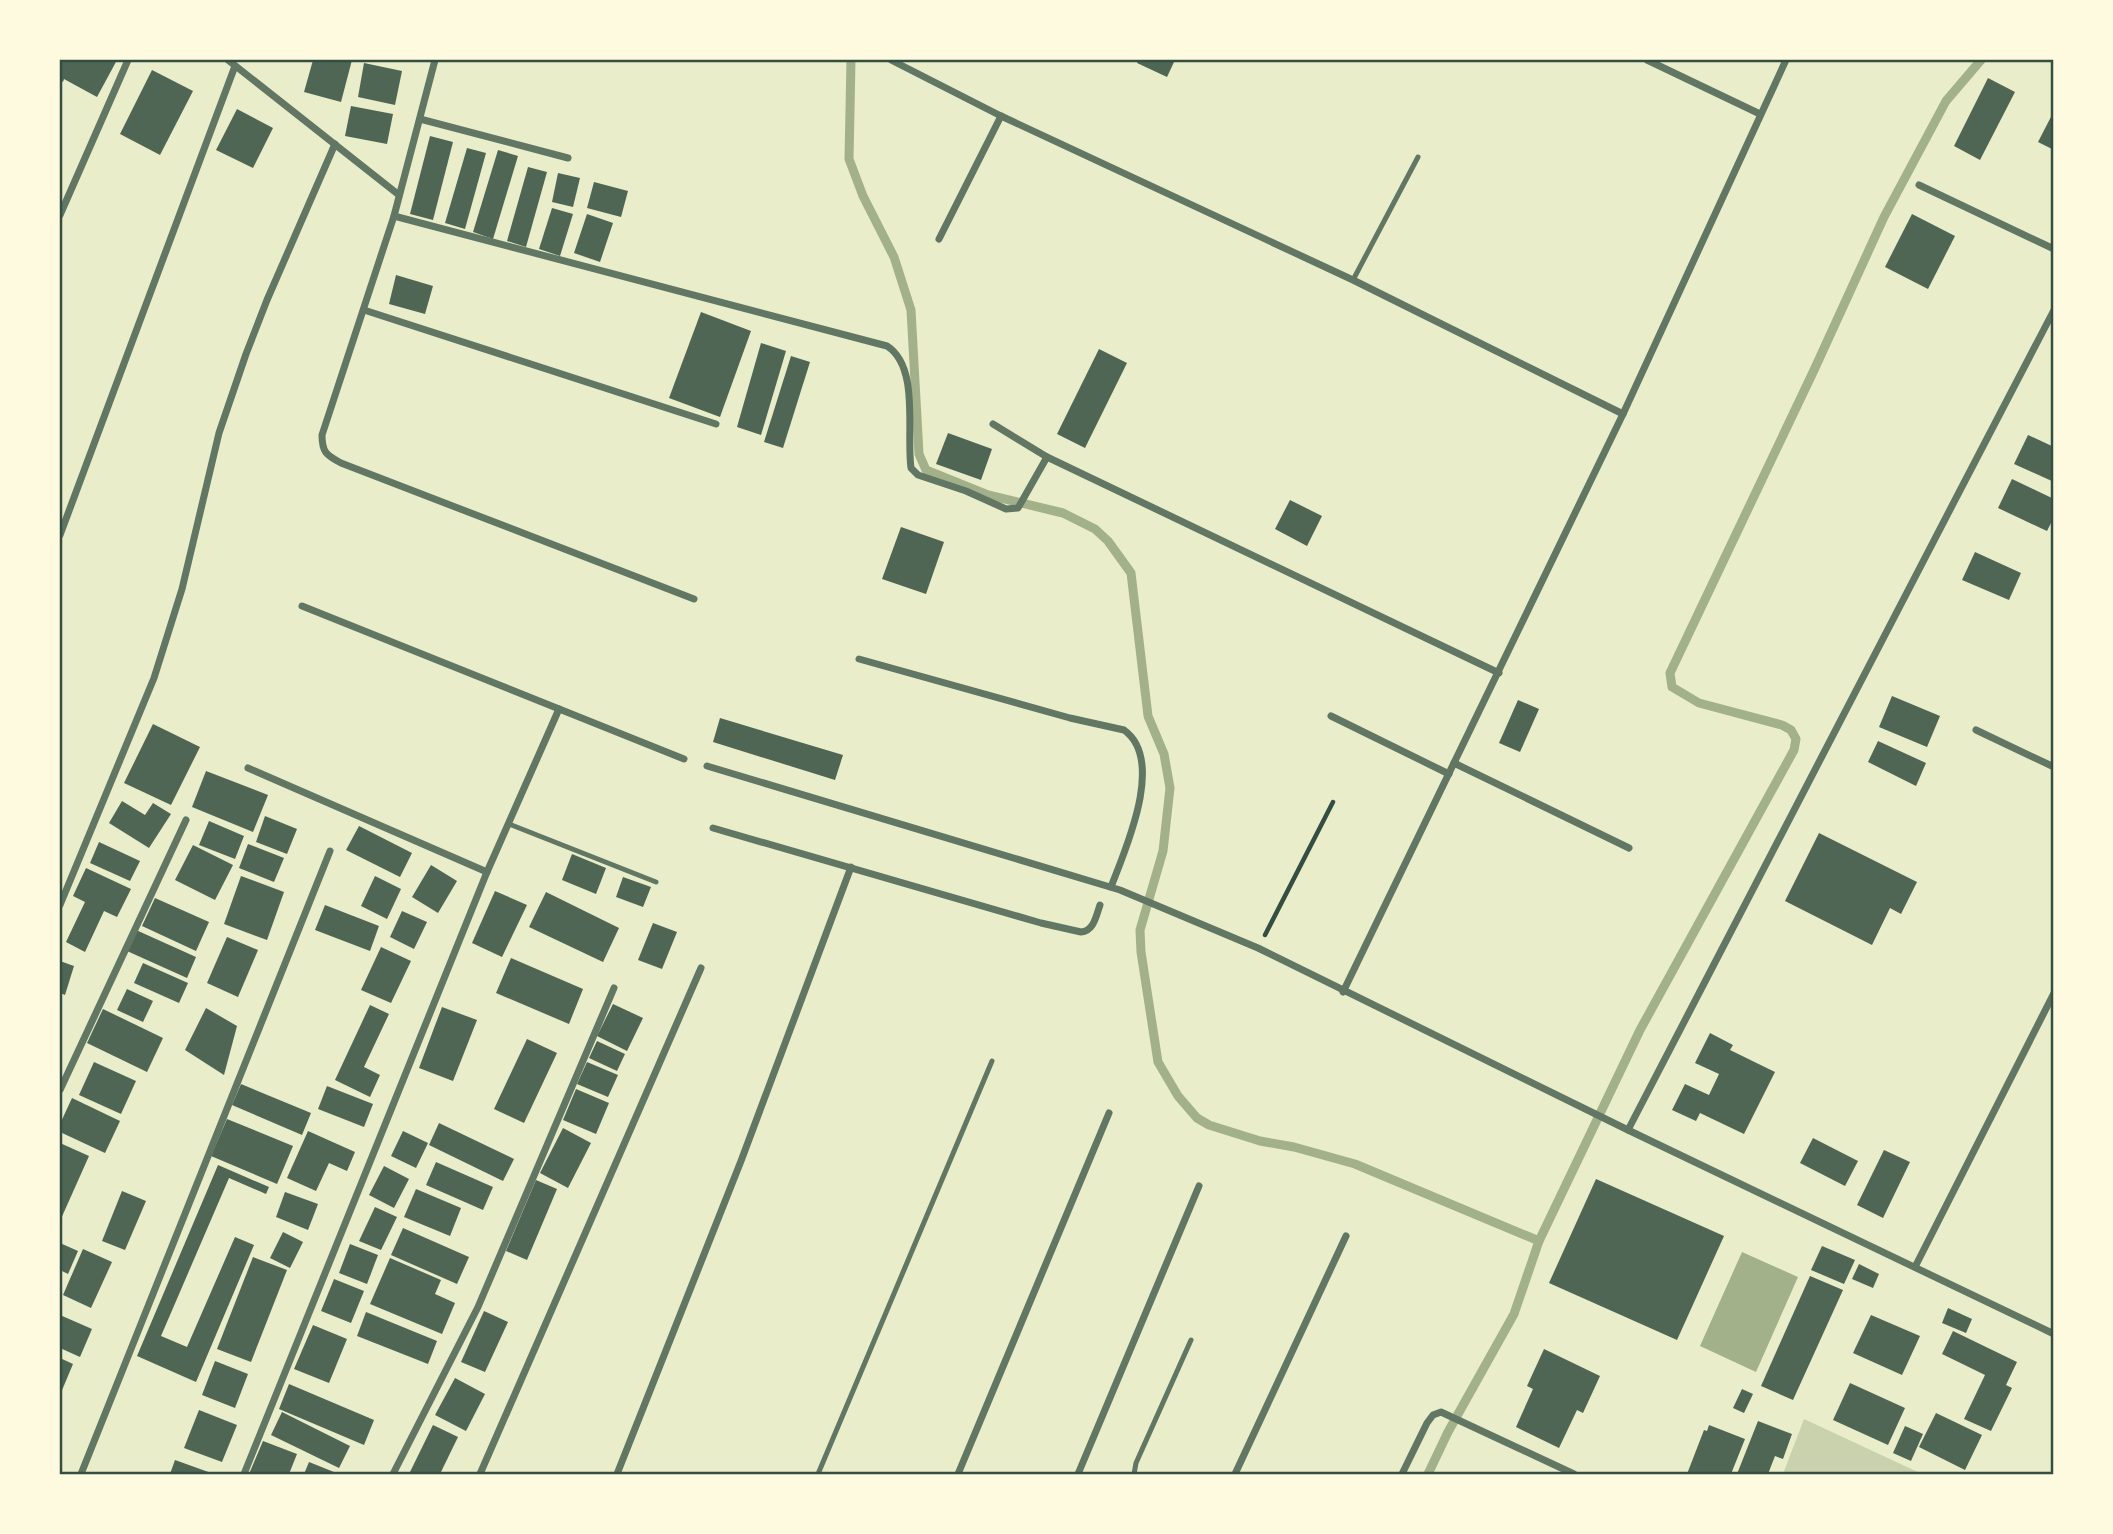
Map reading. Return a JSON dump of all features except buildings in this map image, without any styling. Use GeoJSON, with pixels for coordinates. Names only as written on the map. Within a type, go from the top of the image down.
{"type":"FeatureCollection","features":[{"type":"Feature","properties":{"kind":"street"},"geometry":{"type":"LineString","coordinates":[[60,215],[128,60]]}},
{"type":"Feature","properties":{"kind":"street"},"geometry":{"type":"LineString","coordinates":[[228,60],[399,195]]}},
{"type":"Feature","properties":{"kind":"street"},"geometry":{"type":"LineString","coordinates":[[435,60],[394,216],[322,435],[322,449],[326,455],[376,477],[694,598]]}},
{"type":"Feature","properties":{"kind":"street"},"geometry":{"type":"LineString","coordinates":[[891,60],[1001,116],[1353,279],[1623,414]]}},
{"type":"Feature","properties":{"kind":"street"},"geometry":{"type":"LineString","coordinates":[[1647,60],[1760,114]]}},
{"type":"Feature","properties":{"kind":"street"},"geometry":{"type":"LineString","coordinates":[[1343,992],[1623,414],[1786,60]]}},
{"type":"Feature","properties":{"kind":"street"},"geometry":{"type":"LineString","coordinates":[[60,535],[235,66]]}},
{"type":"Feature","properties":{"kind":"street"},"geometry":{"type":"LineString","coordinates":[[939,239],[1001,116]]}},
{"type":"Feature","properties":{"kind":"street"},"geometry":{"type":"LineString","coordinates":[[420,119],[568,158]]}},
{"type":"Feature","properties":{"kind":"street"},"geometry":{"type":"LineString","coordinates":[[60,905],[154,678],[182,589],[219,433],[246,354],[267,299],[335,144]]}},
{"type":"Feature","properties":{"kind":"street"},"geometry":{"type":"LineString","coordinates":[[1919,185],[2053,249]]}},
{"type":"Feature","properties":{"kind":"street"},"geometry":{"type":"LineString","coordinates":[[394,216],[887,346],[900,358],[909,389],[911,468],[918,475],[966,491],[1006,509],[1018,508],[1048,457]]}},
{"type":"Feature","properties":{"kind":"street"},"geometry":{"type":"LineString","coordinates":[[364,310],[716,424]]}},
{"type":"Feature","properties":{"kind":"street"},"geometry":{"type":"LineString","coordinates":[[1628,1130],[1790,822],[2053,310]]}},
{"type":"Feature","properties":{"kind":"street"},"geometry":{"type":"LineString","coordinates":[[993,424],[1048,457],[1499,673]]}},
{"type":"Feature","properties":{"kind":"street"},"geometry":{"type":"LineString","coordinates":[[302,606],[684,759]]}},
{"type":"Feature","properties":{"kind":"street"},"geometry":{"type":"LineString","coordinates":[[859,659],[1070,718],[1124,730],[1129,734],[1135,743],[1141,765],[1139,810],[1111,887]]}},
{"type":"Feature","properties":{"kind":"street"},"geometry":{"type":"LineString","coordinates":[[244,1475],[488,872],[559,709]]}},
{"type":"Feature","properties":{"kind":"street"},"geometry":{"type":"LineString","coordinates":[[1331,716],[1449,774]]}},
{"type":"Feature","properties":{"kind":"street"},"geometry":{"type":"LineString","coordinates":[[1976,730],[2053,767]]}},
{"type":"Feature","properties":{"kind":"street"},"geometry":{"type":"LineString","coordinates":[[1454,763],[1629,848]]}},
{"type":"Feature","properties":{"kind":"street"},"geometry":{"type":"LineString","coordinates":[[707,766],[1121,890],[1258,948],[1343,992],[2053,1334]]}},
{"type":"Feature","properties":{"kind":"street"},"geometry":{"type":"LineString","coordinates":[[248,768],[488,872]]}},
{"type":"Feature","properties":{"kind":"street"},"geometry":{"type":"LineString","coordinates":[[60,1090],[186,820]]}},
{"type":"Feature","properties":{"kind":"street"},"geometry":{"type":"LineString","coordinates":[[713,828],[1041,923],[1081,932],[1087,932],[1091,927],[1100,905]]}},
{"type":"Feature","properties":{"kind":"street"},"geometry":{"type":"LineString","coordinates":[[81,1475],[330,851]]}},
{"type":"Feature","properties":{"kind":"street"},"geometry":{"type":"LineString","coordinates":[[617,1475],[741,1161],[851,867]]}},
{"type":"Feature","properties":{"kind":"street"},"geometry":{"type":"LineString","coordinates":[[480,1475],[701,968]]}},
{"type":"Feature","properties":{"kind":"street"},"geometry":{"type":"LineString","coordinates":[[393,1475],[478,1307],[614,988]]}},
{"type":"Feature","properties":{"kind":"street"},"geometry":{"type":"LineString","coordinates":[[1915,1267],[2053,993]]}},
{"type":"Feature","properties":{"kind":"street"},"geometry":{"type":"LineString","coordinates":[[957,1475],[1109,1113]]}},
{"type":"Feature","properties":{"kind":"street"},"geometry":{"type":"LineString","coordinates":[[1078,1475],[1199,1186]]}},
{"type":"Feature","properties":{"kind":"street"},"geometry":{"type":"LineString","coordinates":[[1235,1475],[1346,1236]]}},
{"type":"Feature","properties":{"kind":"street"},"geometry":{"type":"LineString","coordinates":[[1402,1475],[1427,1423],[1433,1415],[1441,1412],[1574,1475]]}},
{"type":"Feature","properties":{"kind":"lane"},"geometry":{"type":"LineString","coordinates":[[1353,279],[1418,157]]}},
{"type":"Feature","properties":{"kind":"lane"},"geometry":{"type":"LineString","coordinates":[[509,824],[656,882]]}},
{"type":"Feature","properties":{"kind":"lane"},"geometry":{"type":"LineString","coordinates":[[818,1475],[992,1061]]}},
{"type":"Feature","properties":{"kind":"lane"},"geometry":{"type":"LineString","coordinates":[[1134,1475],[1136,1463],[1191,1340]]}},
{"type":"Feature","properties":{"kind":"path"},"geometry":{"type":"LineString","coordinates":[[1258,948],[1333,802]]}},
{"type":"Feature","properties":{"kind":"shaded area"},"geometry":{"type":"Polygon","coordinates":[[[1742,1252],[1798,1277],[1756,1372],[1700,1346],[1742,1252]]]}},
{"type":"Feature","properties":{"kind":"shaded area"},"geometry":{"type":"Polygon","coordinates":[[[1804,1419],[1922,1474],[1783,1474],[1804,1419]]]}},
{"type":"Feature","properties":{"kind":"waterway"},"geometry":{"type":"LineString","coordinates":[[851,60],[849,159],[863,196],[894,257],[911,310],[919,454],[926,470],[988,495],[1063,513],[1095,529],[1108,541],[1131,573],[1148,716],[1164,754],[1170,788],[1163,851],[1140,930],[1158,1062],[1178,1096],[1197,1118],[1209,1125],[1260,1141],[1294,1147],[1355,1164],[1539,1241]]}},
{"type":"Feature","properties":{"kind":"waterway"},"geometry":{"type":"LineString","coordinates":[[1428,1474],[1448,1432],[1514,1314],[1539,1241],[1640,1030],[1794,750],[1796,739],[1791,730],[1782,725],[1699,703],[1672,687],[1670,673],[1884,217],[1946,101],[1981,60]]}}]}
